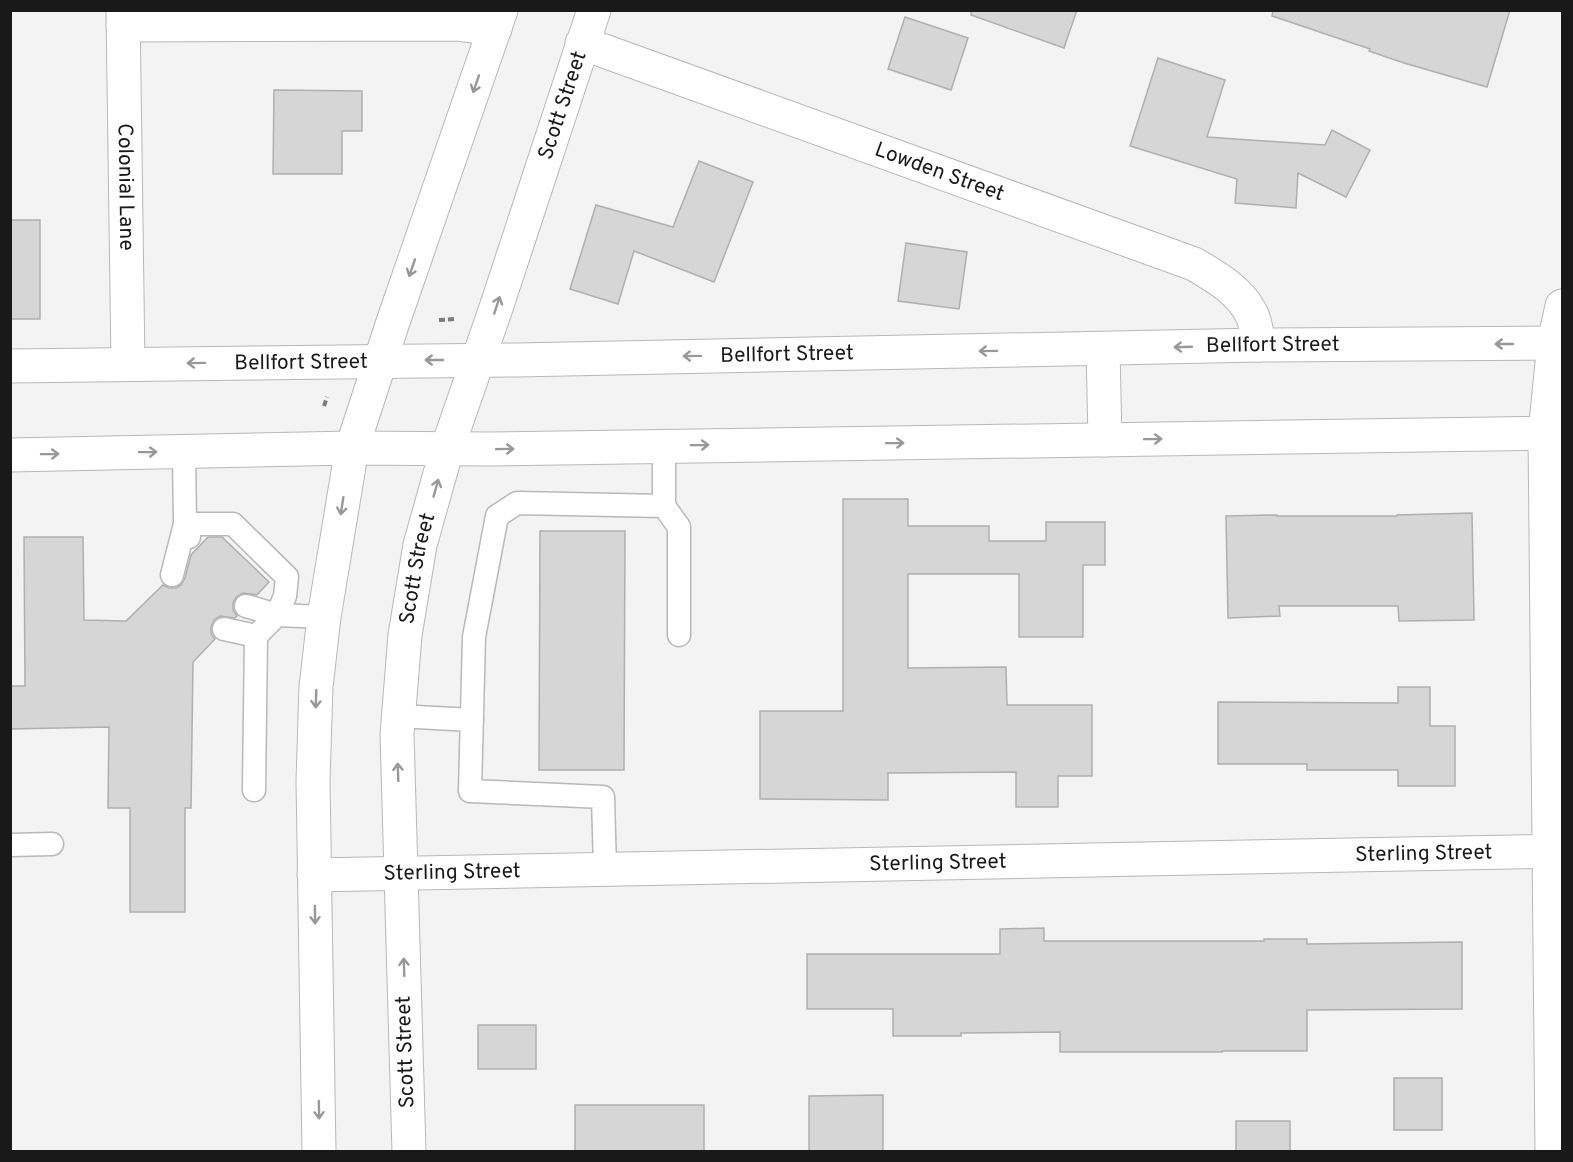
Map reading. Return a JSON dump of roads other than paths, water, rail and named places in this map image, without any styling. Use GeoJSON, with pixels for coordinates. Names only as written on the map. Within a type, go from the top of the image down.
{"type":"FeatureCollection","features":[{"type":"Feature","properties":{"kind":"main road","name":"Scott Street"},"geometry":{"type":"LineString","coordinates":[[409,1152],[397,734],[405,635],[420,545],[447,449],[594,10]]}},
{"type":"Feature","properties":{"kind":"main road"},"geometry":{"type":"LineString","coordinates":[[123,18],[456,24],[498,20],[352,448],[324,617],[316,687],[314,758],[319,1152]]}},
{"type":"Feature","properties":{"kind":"main road","name":"Colonial Lane"},"geometry":{"type":"LineString","coordinates":[[123,18],[128,364]]}},
{"type":"Feature","properties":{"kind":"main road","name":"Lowden Street"},"geometry":{"type":"LineString","coordinates":[[582,43],[1194,264],[1220,279],[1239,296],[1252,314],[1259,345]]}},
{"type":"Feature","properties":{"kind":"main road"},"geometry":{"type":"LineString","coordinates":[[1552,1152],[1555,851],[1554,433],[1558,343],[1563,306]]}},
{"type":"Feature","properties":{"kind":"main road","name":"Bellfort Street"},"geometry":{"type":"LineString","coordinates":[[10,366],[478,360],[1259,345],[1558,343]]}},
{"type":"Feature","properties":{"kind":"main road"},"geometry":{"type":"LineString","coordinates":[[1103,349],[1105,440]]}},
{"type":"Feature","properties":{"kind":"main road"},"geometry":{"type":"LineString","coordinates":[[10,455],[352,448],[447,449],[1554,433]]}},
{"type":"Feature","properties":{"kind":"main road","name":"Sterling Street"},"geometry":{"type":"LineString","coordinates":[[314,875],[1555,851]]}},
{"type":"Feature","properties":{"kind":"lane"},"geometry":{"type":"LineString","coordinates":[[664,446],[664,506],[679,528],[679,635]]}},
{"type":"Feature","properties":{"kind":"lane"},"geometry":{"type":"LineString","coordinates":[[172,575],[185,524],[184,452]]}},
{"type":"Feature","properties":{"kind":"lane"},"geometry":{"type":"LineString","coordinates":[[605,869],[603,797],[470,791],[474,637],[497,516],[517,503],[664,506]]}},
{"type":"Feature","properties":{"kind":"lane"},"geometry":{"type":"LineString","coordinates":[[185,524],[194,553]]}},
{"type":"Feature","properties":{"kind":"lane"},"geometry":{"type":"LineString","coordinates":[[185,524],[233,524],[287,577],[285,596],[277,615],[256,636],[254,790]]}},
{"type":"Feature","properties":{"kind":"lane"},"geometry":{"type":"LineString","coordinates":[[246,606],[277,615],[324,617]]}},
{"type":"Feature","properties":{"kind":"lane"},"geometry":{"type":"LineString","coordinates":[[224,629],[256,636]]}},
{"type":"Feature","properties":{"kind":"lane"},"geometry":{"type":"LineString","coordinates":[[398,716],[472,720]]}},
{"type":"Feature","properties":{"kind":"lane"},"geometry":{"type":"LineString","coordinates":[[10,845],[52,844]]}}]}
